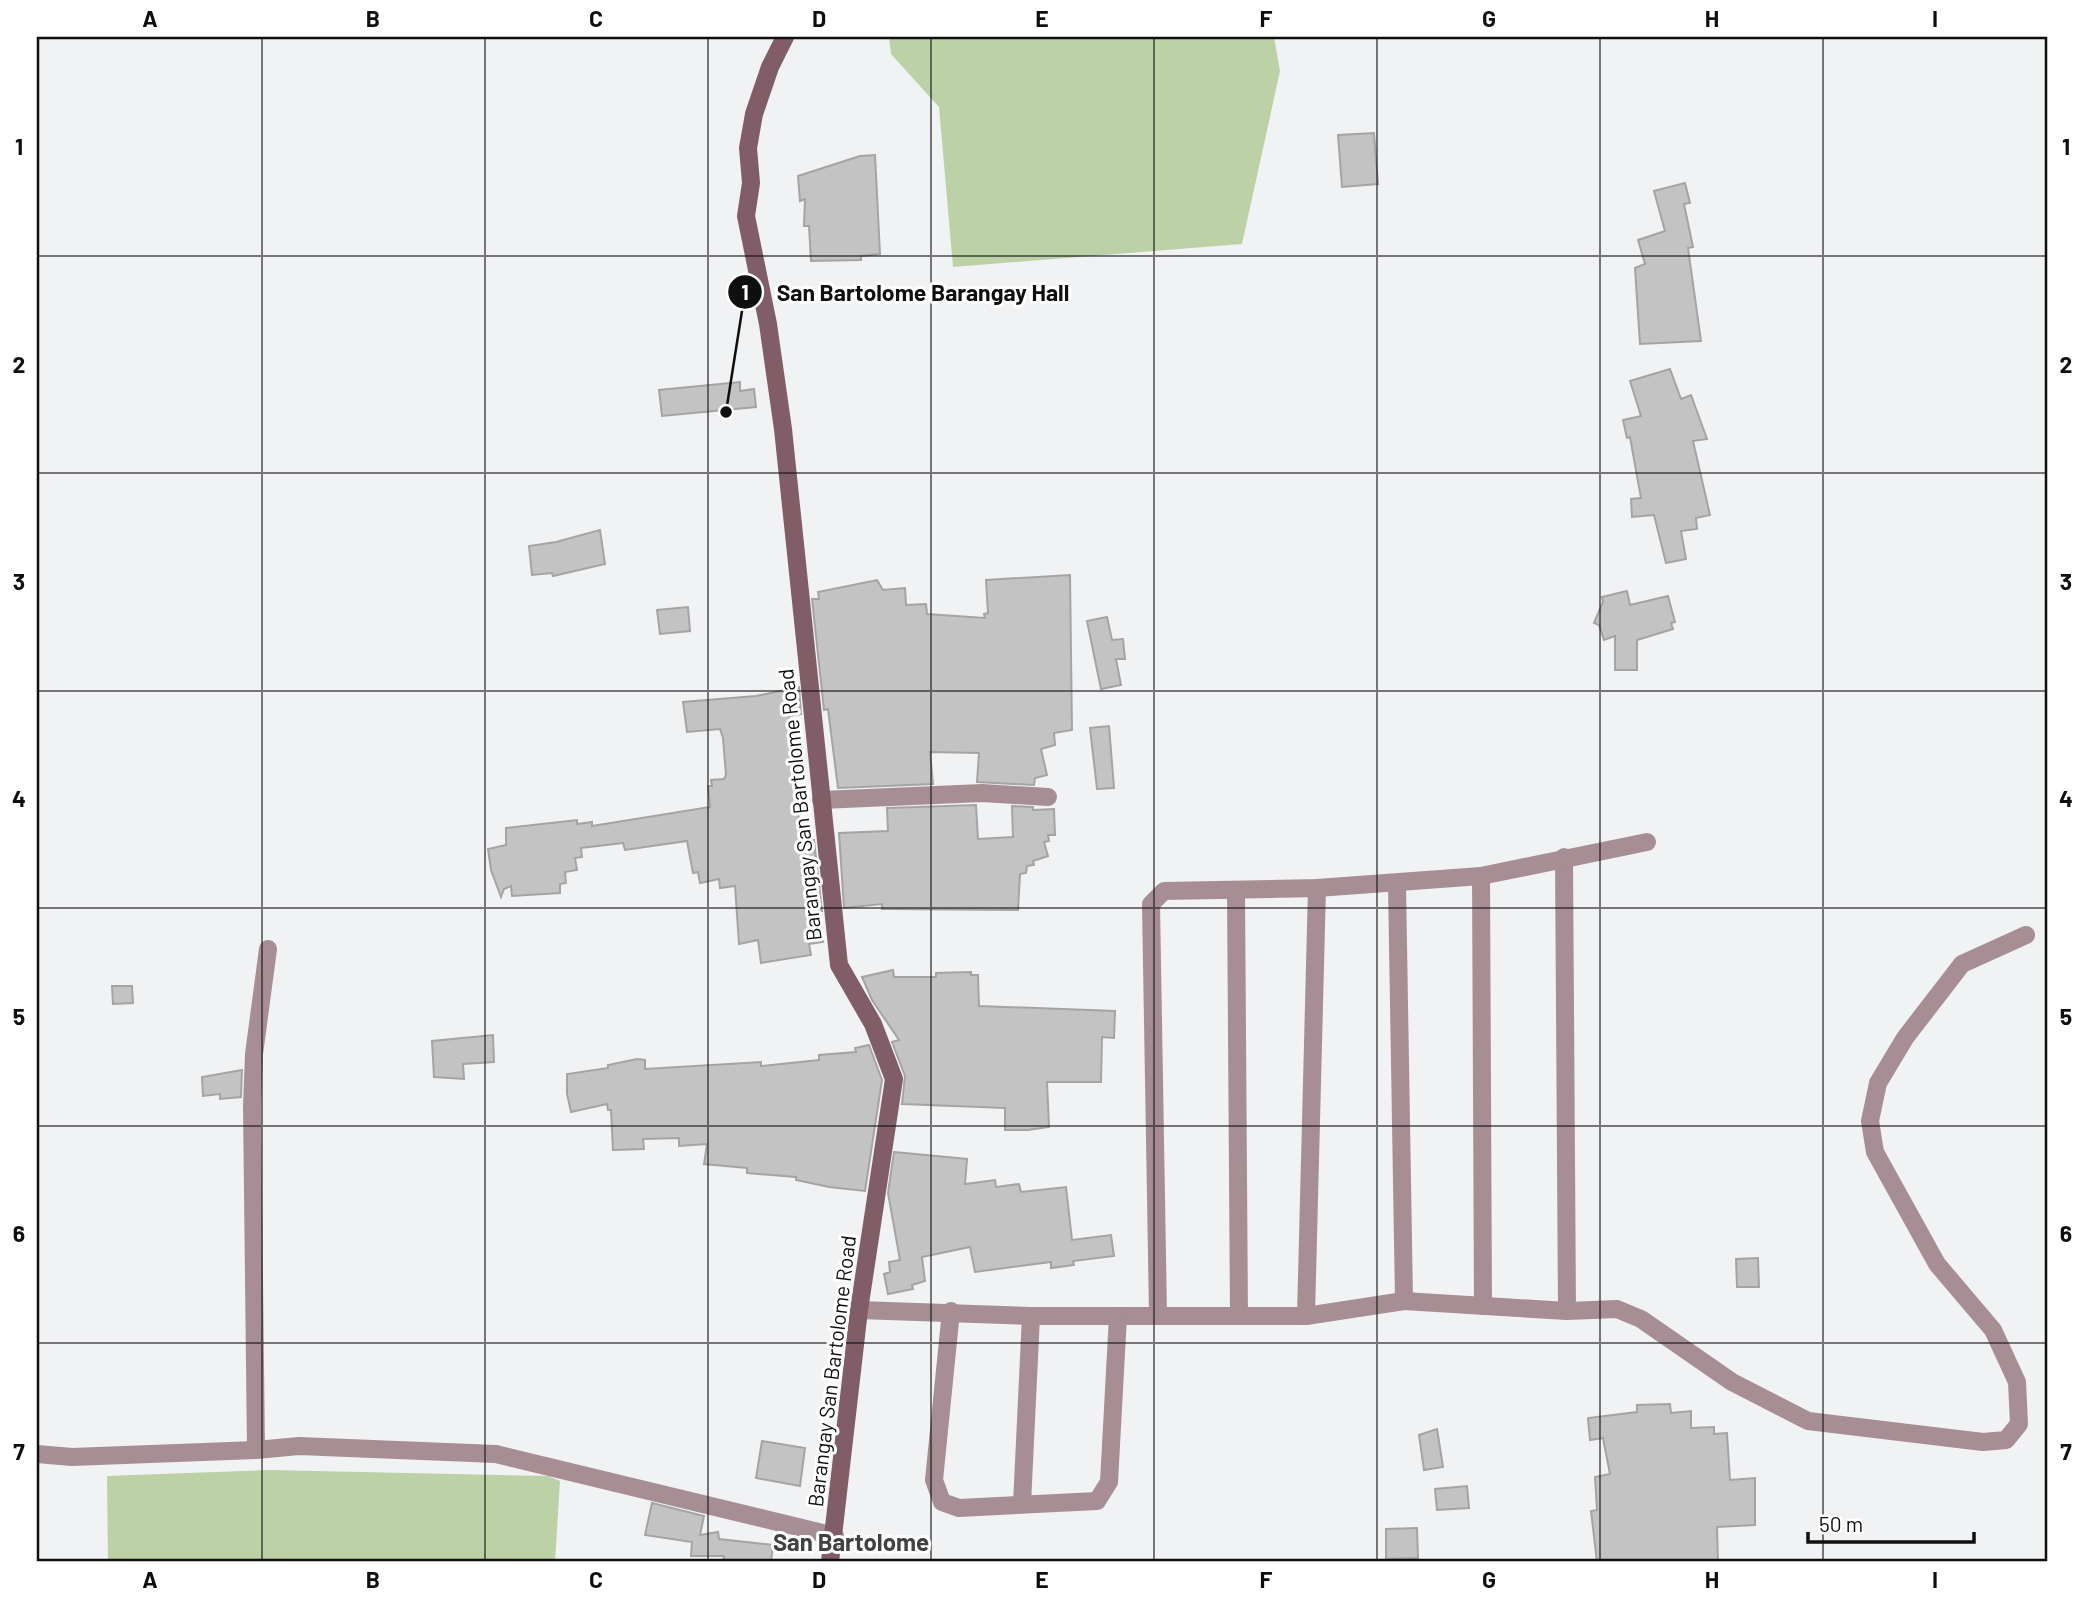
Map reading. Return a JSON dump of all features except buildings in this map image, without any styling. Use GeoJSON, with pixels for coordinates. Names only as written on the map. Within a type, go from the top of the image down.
{"type":"FeatureCollection","features":[{"type":"Feature","properties":{"kind":"street","name":"Barangay San Bartolome Road"},"geometry":{"type":"LineString","coordinates":[[785,37],[770,67],[754,114],[748,148],[751,183],[746,216],[768,324],[783,429],[839,965],[873,1024],[894,1079],[859,1310],[830,1562]]}},
{"type":"Feature","properties":{"kind":"street"},"geometry":{"type":"LineString","coordinates":[[821,800],[982,793],[1048,797]]}},
{"type":"Feature","properties":{"kind":"street"},"geometry":{"type":"LineString","coordinates":[[1158,1315],[1151,904],[1164,891],[1317,888],[1480,876],[1647,842]]}},
{"type":"Feature","properties":{"kind":"street"},"geometry":{"type":"LineString","coordinates":[[1564,857],[1567,1311]]}},
{"type":"Feature","properties":{"kind":"street"},"geometry":{"type":"LineString","coordinates":[[1480,876],[1483,1306]]}},
{"type":"Feature","properties":{"kind":"street"},"geometry":{"type":"LineString","coordinates":[[1397,884],[1404,1301]]}},
{"type":"Feature","properties":{"kind":"street"},"geometry":{"type":"LineString","coordinates":[[1306,1316],[1317,888]]}},
{"type":"Feature","properties":{"kind":"street"},"geometry":{"type":"LineString","coordinates":[[1236,891],[1239,1316]]}},
{"type":"Feature","properties":{"kind":"street"},"geometry":{"type":"LineString","coordinates":[[859,1310],[951,1311],[1031,1316],[1306,1316],[1404,1301],[1567,1311],[1617,1309],[1641,1319],[1732,1382],[1808,1422],[1983,1442],[2006,1440],[2019,1424],[2017,1382],[1993,1330],[1937,1264],[1893,1189],[1875,1152],[1870,1121],[1878,1083],[1905,1038],[1962,964],[2026,935]]}},
{"type":"Feature","properties":{"kind":"street"},"geometry":{"type":"LineString","coordinates":[[256,1450],[253,1107],[256,1031],[268,949]]}},
{"type":"Feature","properties":{"kind":"street"},"geometry":{"type":"LineString","coordinates":[[951,1311],[934,1480],[942,1502],[959,1507],[1097,1501],[1109,1482],[1118,1315]]}},
{"type":"Feature","properties":{"kind":"street"},"geometry":{"type":"LineString","coordinates":[[1022,1504],[1031,1316]]}},
{"type":"Feature","properties":{"kind":"street"},"geometry":{"type":"LineString","coordinates":[[37,1454],[72,1457],[299,1446],[496,1454],[835,1536]]}},
{"type":"Feature","properties":{"kind":"green space"},"geometry":{"type":"Polygon","coordinates":[[[889,37],[1274,37],[1280,71],[1242,244],[953,267],[939,107],[891,54],[889,37]]]}},
{"type":"Feature","properties":{"kind":"green space"},"geometry":{"type":"Polygon","coordinates":[[[270,1470],[548,1476],[560,1481],[555,1562],[108,1562],[107,1476],[270,1470]]]}},
{"type":"Feature","properties":{"kind":"place","name":"San Bartolome Barangay Hall"},"geometry":{"type":"Point","coordinates":[726,412]}},
{"type":"Feature","properties":{"kind":"district","name":"San Bartolome"},"geometry":{"type":"Point","coordinates":[851,1541]}}]}
